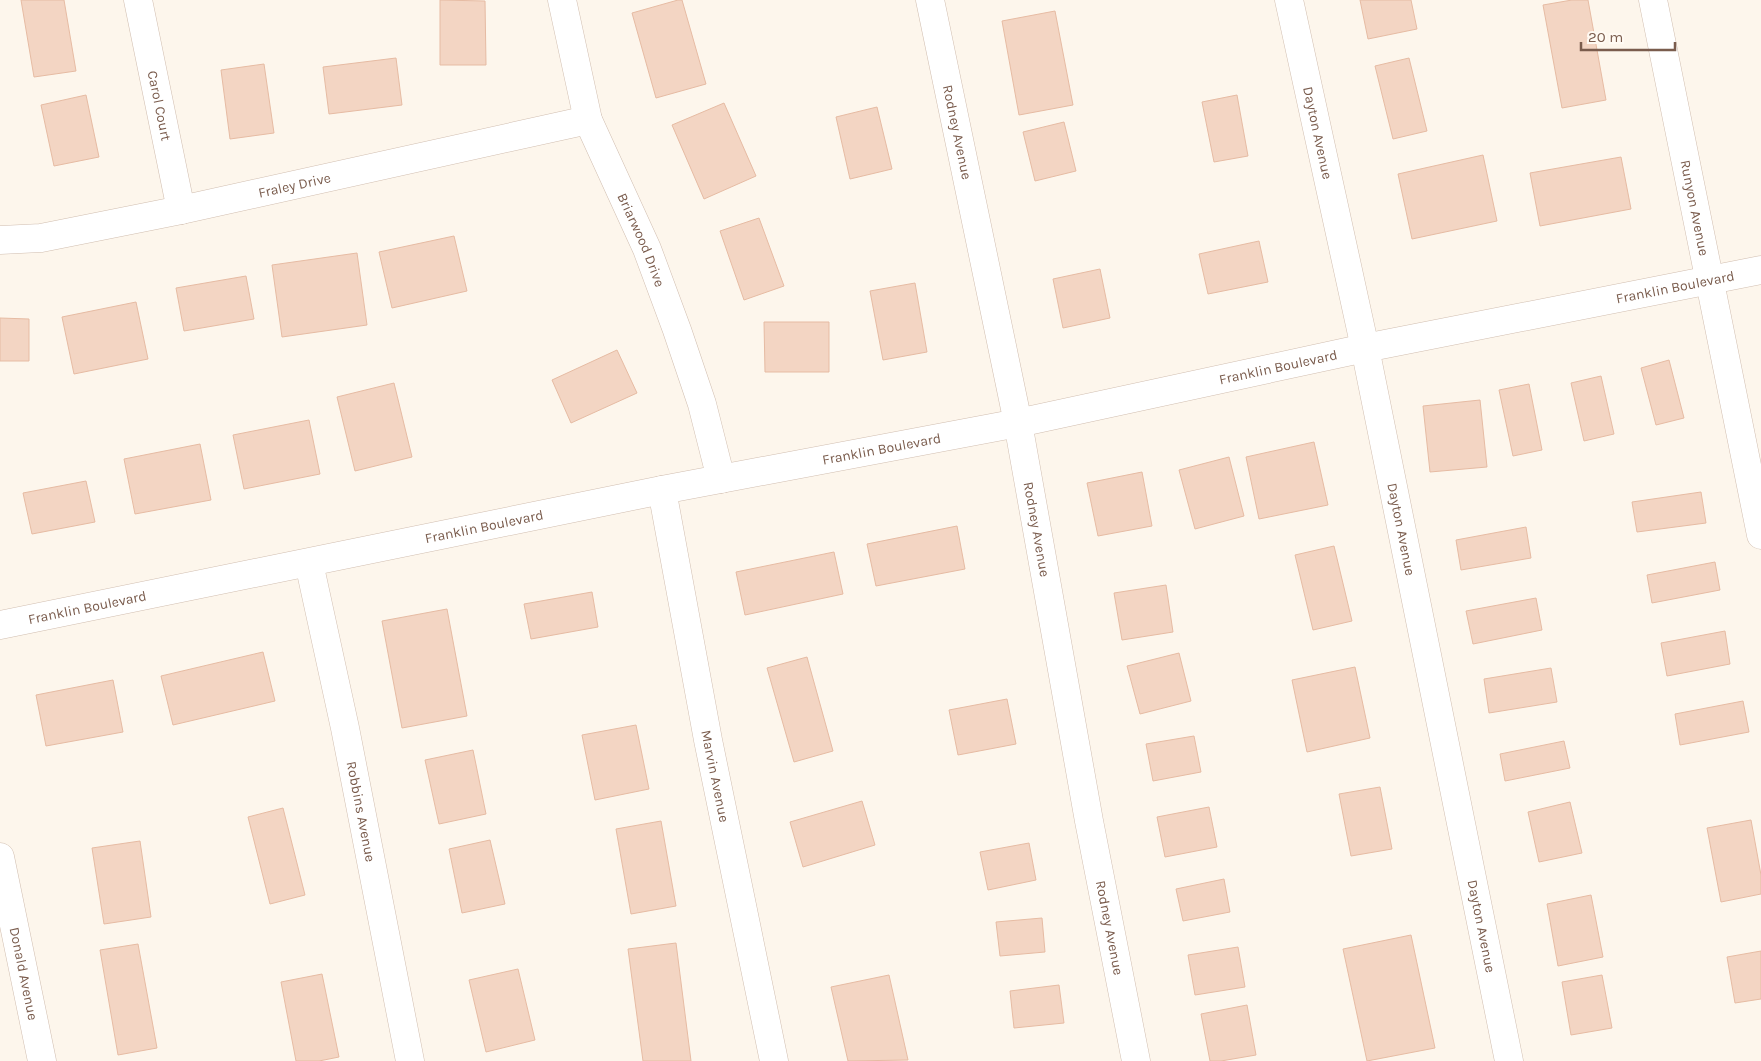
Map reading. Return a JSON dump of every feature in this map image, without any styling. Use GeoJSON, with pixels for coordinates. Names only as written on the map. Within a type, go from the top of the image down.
{"type":"FeatureCollection","features":[{"type":"Feature","properties":{"kind":"street","name":"Carol Court"},"geometry":{"type":"LineString","coordinates":[[138,0],[181,210]]}},
{"type":"Feature","properties":{"kind":"street","name":"Briarwood Drive"},"geometry":{"type":"LineString","coordinates":[[562,0],[588,120],[647,249],[702,404],[721,479]]}},
{"type":"Feature","properties":{"kind":"street","name":"Rodney Avenue"},"geometry":{"type":"LineString","coordinates":[[930,0],[1018,423],[1089,821],[1136,1061]]}},
{"type":"Feature","properties":{"kind":"street","name":"Dayton Avenue"},"geometry":{"type":"LineString","coordinates":[[1289,0],[1365,348],[1509,1061]]}},
{"type":"Feature","properties":{"kind":"street","name":"Runyon Avenue"},"geometry":{"type":"LineString","coordinates":[[1653,0],[1761,535]]}},
{"type":"Feature","properties":{"kind":"street","name":"Fraley Drive"},"geometry":{"type":"LineString","coordinates":[[0,240],[41,238],[181,210],[588,120]]}},
{"type":"Feature","properties":{"kind":"street","name":"Franklin Boulevard"},"geometry":{"type":"LineString","coordinates":[[0,625],[662,490],[1018,423],[1365,348],[1761,270]]}},
{"type":"Feature","properties":{"kind":"street","name":"Marvin Avenue"},"geometry":{"type":"LineString","coordinates":[[662,490],[708,740],[774,1061]]}},
{"type":"Feature","properties":{"kind":"street","name":"Robbins Avenue"},"geometry":{"type":"LineString","coordinates":[[309,563],[345,728],[410,1061]]}},
{"type":"Feature","properties":{"kind":"street","name":"Donald Avenue"},"geometry":{"type":"LineString","coordinates":[[0,856],[42,1061]]}},
{"type":"Feature","properties":{"kind":"building"},"geometry":{"type":"Polygon","coordinates":[[[21,0],[64,0],[76,71],[34,77],[21,0]]]}},
{"type":"Feature","properties":{"kind":"building"},"geometry":{"type":"Polygon","coordinates":[[[440,0],[485,1],[486,65],[440,65],[440,0]]]}},
{"type":"Feature","properties":{"kind":"building"},"geometry":{"type":"Polygon","coordinates":[[[682,0],[706,84],[656,98],[632,13],[682,0]]]}},
{"type":"Feature","properties":{"kind":"building"},"geometry":{"type":"Polygon","coordinates":[[[1360,0],[1411,0],[1417,29],[1368,39],[1360,0]]]}},
{"type":"Feature","properties":{"kind":"building"},"geometry":{"type":"Polygon","coordinates":[[[1572,0],[1588,0],[1606,100],[1562,108],[1543,5],[1572,0]]]}},
{"type":"Feature","properties":{"kind":"building"},"geometry":{"type":"Polygon","coordinates":[[[1055,11],[1073,105],[1019,115],[1002,21],[1055,11]]]}},
{"type":"Feature","properties":{"kind":"building"},"geometry":{"type":"Polygon","coordinates":[[[396,58],[402,105],[329,114],[323,67],[396,58]]]}},
{"type":"Feature","properties":{"kind":"building"},"geometry":{"type":"Polygon","coordinates":[[[1409,58],[1427,131],[1393,139],[1375,66],[1409,58]]]}},
{"type":"Feature","properties":{"kind":"building"},"geometry":{"type":"Polygon","coordinates":[[[264,64],[274,133],[230,139],[221,70],[264,64]]]}},
{"type":"Feature","properties":{"kind":"building"},"geometry":{"type":"Polygon","coordinates":[[[86,95],[99,157],[54,166],[41,105],[86,95]]]}},
{"type":"Feature","properties":{"kind":"building"},"geometry":{"type":"Polygon","coordinates":[[[1237,95],[1248,156],[1214,162],[1202,102],[1237,95]]]}},
{"type":"Feature","properties":{"kind":"building"},"geometry":{"type":"Polygon","coordinates":[[[724,103],[756,176],[704,199],[672,125],[724,103]]]}},
{"type":"Feature","properties":{"kind":"building"},"geometry":{"type":"Polygon","coordinates":[[[877,107],[892,169],[850,179],[836,117],[877,107]]]}},
{"type":"Feature","properties":{"kind":"building"},"geometry":{"type":"Polygon","coordinates":[[[1064,122],[1076,171],[1035,181],[1023,132],[1064,122]]]}},
{"type":"Feature","properties":{"kind":"building"},"geometry":{"type":"Polygon","coordinates":[[[1483,155],[1497,221],[1412,239],[1398,174],[1483,155]]]}},
{"type":"Feature","properties":{"kind":"building"},"geometry":{"type":"Polygon","coordinates":[[[1621,157],[1631,209],[1540,226],[1530,173],[1621,157]]]}},
{"type":"Feature","properties":{"kind":"building"},"geometry":{"type":"Polygon","coordinates":[[[759,218],[784,286],[744,300],[720,231],[759,218]]]}},
{"type":"Feature","properties":{"kind":"building"},"geometry":{"type":"Polygon","coordinates":[[[454,236],[467,291],[392,308],[379,252],[454,236]]]}},
{"type":"Feature","properties":{"kind":"building"},"geometry":{"type":"Polygon","coordinates":[[[1259,241],[1268,282],[1208,294],[1199,254],[1259,241]]]}},
{"type":"Feature","properties":{"kind":"building"},"geometry":{"type":"Polygon","coordinates":[[[357,253],[367,325],[282,337],[272,265],[357,253]]]}},
{"type":"Feature","properties":{"kind":"building"},"geometry":{"type":"Polygon","coordinates":[[[1100,269],[1110,318],[1063,328],[1053,279],[1100,269]]]}},
{"type":"Feature","properties":{"kind":"building"},"geometry":{"type":"Polygon","coordinates":[[[246,276],[254,319],[184,331],[176,288],[246,276]]]}},
{"type":"Feature","properties":{"kind":"building"},"geometry":{"type":"Polygon","coordinates":[[[915,283],[927,352],[883,360],[870,291],[915,283]]]}},
{"type":"Feature","properties":{"kind":"building"},"geometry":{"type":"Polygon","coordinates":[[[136,302],[148,359],[74,374],[62,317],[136,302]]]}},
{"type":"Feature","properties":{"kind":"building"},"geometry":{"type":"Polygon","coordinates":[[[0,318],[29,319],[29,361],[0,361],[0,318]]]}},
{"type":"Feature","properties":{"kind":"building"},"geometry":{"type":"Polygon","coordinates":[[[764,322],[829,322],[829,372],[765,372],[764,322]]]}},
{"type":"Feature","properties":{"kind":"building"},"geometry":{"type":"Polygon","coordinates":[[[617,350],[637,393],[571,423],[552,380],[617,350]]]}},
{"type":"Feature","properties":{"kind":"building"},"geometry":{"type":"Polygon","coordinates":[[[1669,360],[1684,418],[1656,425],[1641,368],[1669,360]]]}},
{"type":"Feature","properties":{"kind":"building"},"geometry":{"type":"Polygon","coordinates":[[[1601,376],[1614,434],[1584,441],[1571,383],[1601,376]]]}},
{"type":"Feature","properties":{"kind":"building"},"geometry":{"type":"Polygon","coordinates":[[[394,383],[412,457],[355,471],[337,397],[394,383]]]}},
{"type":"Feature","properties":{"kind":"building"},"geometry":{"type":"Polygon","coordinates":[[[1529,384],[1542,450],[1513,456],[1499,390],[1529,384]]]}},
{"type":"Feature","properties":{"kind":"building"},"geometry":{"type":"Polygon","coordinates":[[[1480,400],[1487,467],[1430,472],[1423,406],[1480,400]]]}},
{"type":"Feature","properties":{"kind":"building"},"geometry":{"type":"Polygon","coordinates":[[[309,420],[320,474],[244,489],[233,435],[309,420]]]}},
{"type":"Feature","properties":{"kind":"building"},"geometry":{"type":"Polygon","coordinates":[[[1314,442],[1328,505],[1259,519],[1246,457],[1314,442]]]}},
{"type":"Feature","properties":{"kind":"building"},"geometry":{"type":"Polygon","coordinates":[[[200,444],[211,500],[135,514],[124,459],[200,444]]]}},
{"type":"Feature","properties":{"kind":"building"},"geometry":{"type":"Polygon","coordinates":[[[1229,457],[1244,516],[1195,529],[1179,470],[1229,457]]]}},
{"type":"Feature","properties":{"kind":"building"},"geometry":{"type":"Polygon","coordinates":[[[1142,472],[1152,526],[1098,536],[1087,483],[1142,472]]]}},
{"type":"Feature","properties":{"kind":"building"},"geometry":{"type":"Polygon","coordinates":[[[86,481],[95,522],[32,534],[23,493],[86,481]]]}},
{"type":"Feature","properties":{"kind":"building"},"geometry":{"type":"Polygon","coordinates":[[[1701,492],[1706,523],[1637,532],[1632,502],[1701,492]]]}},
{"type":"Feature","properties":{"kind":"building"},"geometry":{"type":"Polygon","coordinates":[[[957,526],[965,569],[876,586],[867,544],[957,526]]]}},
{"type":"Feature","properties":{"kind":"building"},"geometry":{"type":"Polygon","coordinates":[[[1526,527],[1531,558],[1461,570],[1456,540],[1526,527]]]}},
{"type":"Feature","properties":{"kind":"building"},"geometry":{"type":"Polygon","coordinates":[[[1334,546],[1352,621],[1313,630],[1295,555],[1334,546]]]}},
{"type":"Feature","properties":{"kind":"building"},"geometry":{"type":"Polygon","coordinates":[[[834,552],[843,594],[745,615],[736,572],[834,552]]]}},
{"type":"Feature","properties":{"kind":"building"},"geometry":{"type":"Polygon","coordinates":[[[1715,562],[1720,590],[1652,603],[1647,575],[1715,562]]]}},
{"type":"Feature","properties":{"kind":"building"},"geometry":{"type":"Polygon","coordinates":[[[1166,585],[1173,632],[1122,640],[1114,593],[1166,585]]]}},
{"type":"Feature","properties":{"kind":"building"},"geometry":{"type":"Polygon","coordinates":[[[592,592],[598,627],[531,639],[524,604],[592,592]]]}},
{"type":"Feature","properties":{"kind":"building"},"geometry":{"type":"Polygon","coordinates":[[[1536,598],[1542,630],[1473,644],[1466,611],[1536,598]]]}},
{"type":"Feature","properties":{"kind":"building"},"geometry":{"type":"Polygon","coordinates":[[[447,609],[467,716],[402,728],[382,621],[447,609]]]}},
{"type":"Feature","properties":{"kind":"building"},"geometry":{"type":"Polygon","coordinates":[[[1725,631],[1730,664],[1667,676],[1661,643],[1725,631]]]}},
{"type":"Feature","properties":{"kind":"building"},"geometry":{"type":"Polygon","coordinates":[[[263,652],[275,701],[173,725],[161,676],[263,652]]]}},
{"type":"Feature","properties":{"kind":"building"},"geometry":{"type":"Polygon","coordinates":[[[1179,653],[1191,701],[1140,714],[1127,666],[1179,653]]]}},
{"type":"Feature","properties":{"kind":"building"},"geometry":{"type":"Polygon","coordinates":[[[807,657],[833,751],[794,762],[767,668],[807,657]]]}},
{"type":"Feature","properties":{"kind":"building"},"geometry":{"type":"Polygon","coordinates":[[[1355,667],[1370,738],[1307,752],[1292,680],[1355,667]]]}},
{"type":"Feature","properties":{"kind":"building"},"geometry":{"type":"Polygon","coordinates":[[[1551,668],[1557,702],[1489,713],[1484,679],[1551,668]]]}},
{"type":"Feature","properties":{"kind":"building"},"geometry":{"type":"Polygon","coordinates":[[[113,680],[123,732],[46,746],[36,695],[113,680]]]}},
{"type":"Feature","properties":{"kind":"building"},"geometry":{"type":"Polygon","coordinates":[[[1007,699],[1016,744],[958,755],[949,710],[1007,699]]]}},
{"type":"Feature","properties":{"kind":"building"},"geometry":{"type":"Polygon","coordinates":[[[1743,701],[1749,732],[1680,745],[1675,714],[1743,701]]]}},
{"type":"Feature","properties":{"kind":"building"},"geometry":{"type":"Polygon","coordinates":[[[636,725],[649,789],[595,800],[582,735],[636,725]]]}},
{"type":"Feature","properties":{"kind":"building"},"geometry":{"type":"Polygon","coordinates":[[[1194,736],[1201,772],[1153,781],[1146,744],[1194,736]]]}},
{"type":"Feature","properties":{"kind":"building"},"geometry":{"type":"Polygon","coordinates":[[[1564,741],[1570,768],[1505,781],[1500,754],[1564,741]]]}},
{"type":"Feature","properties":{"kind":"building"},"geometry":{"type":"Polygon","coordinates":[[[473,750],[486,814],[439,824],[425,760],[473,750]]]}},
{"type":"Feature","properties":{"kind":"building"},"geometry":{"type":"Polygon","coordinates":[[[1380,787],[1392,849],[1351,856],[1339,794],[1380,787]]]}},
{"type":"Feature","properties":{"kind":"building"},"geometry":{"type":"Polygon","coordinates":[[[862,801],[875,845],[803,867],[790,822],[862,801]]]}},
{"type":"Feature","properties":{"kind":"building"},"geometry":{"type":"Polygon","coordinates":[[[1570,802],[1582,853],[1539,862],[1528,812],[1570,802]]]}},
{"type":"Feature","properties":{"kind":"building"},"geometry":{"type":"Polygon","coordinates":[[[1209,807],[1217,847],[1165,857],[1157,817],[1209,807]]]}},
{"type":"Feature","properties":{"kind":"building"},"geometry":{"type":"Polygon","coordinates":[[[283,808],[305,895],[270,904],[248,817],[283,808]]]}},
{"type":"Feature","properties":{"kind":"building"},"geometry":{"type":"Polygon","coordinates":[[[1751,820],[1761,875],[1761,894],[1721,902],[1707,828],[1751,820]]]}},
{"type":"Feature","properties":{"kind":"building"},"geometry":{"type":"Polygon","coordinates":[[[661,821],[676,906],[631,914],[616,829],[661,821]]]}},
{"type":"Feature","properties":{"kind":"building"},"geometry":{"type":"Polygon","coordinates":[[[490,840],[505,904],[462,913],[449,849],[490,840]]]}},
{"type":"Feature","properties":{"kind":"building"},"geometry":{"type":"Polygon","coordinates":[[[140,841],[151,917],[104,924],[92,848],[140,841]]]}},
{"type":"Feature","properties":{"kind":"building"},"geometry":{"type":"Polygon","coordinates":[[[1029,843],[1036,880],[988,890],[980,852],[1029,843]]]}},
{"type":"Feature","properties":{"kind":"building"},"geometry":{"type":"Polygon","coordinates":[[[1224,879],[1230,912],[1183,921],[1176,889],[1224,879]]]}},
{"type":"Feature","properties":{"kind":"building"},"geometry":{"type":"Polygon","coordinates":[[[1591,895],[1603,957],[1558,966],[1547,904],[1591,895]]]}},
{"type":"Feature","properties":{"kind":"building"},"geometry":{"type":"Polygon","coordinates":[[[1042,918],[1045,952],[1000,956],[996,922],[1042,918]]]}},
{"type":"Feature","properties":{"kind":"building"},"geometry":{"type":"Polygon","coordinates":[[[1411,935],[1435,1048],[1367,1061],[1343,949],[1411,935]]]}},
{"type":"Feature","properties":{"kind":"building"},"geometry":{"type":"Polygon","coordinates":[[[676,943],[691,1061],[643,1061],[628,949],[676,943]]]}},
{"type":"Feature","properties":{"kind":"building"},"geometry":{"type":"Polygon","coordinates":[[[138,944],[157,1048],[118,1055],[100,950],[138,944]]]}},
{"type":"Feature","properties":{"kind":"building"},"geometry":{"type":"Polygon","coordinates":[[[1238,947],[1245,987],[1195,995],[1188,955],[1238,947]]]}},
{"type":"Feature","properties":{"kind":"building"},"geometry":{"type":"Polygon","coordinates":[[[1761,951],[1761,999],[1735,1003],[1727,957],[1761,951]]]}},
{"type":"Feature","properties":{"kind":"building"},"geometry":{"type":"Polygon","coordinates":[[[518,969],[535,1040],[486,1052],[469,980],[518,969]]]}},
{"type":"Feature","properties":{"kind":"building"},"geometry":{"type":"Polygon","coordinates":[[[322,974],[339,1057],[319,1061],[296,1061],[281,982],[322,974]]]}},
{"type":"Feature","properties":{"kind":"building"},"geometry":{"type":"Polygon","coordinates":[[[889,975],[908,1060],[848,1061],[831,987],[889,975]]]}},
{"type":"Feature","properties":{"kind":"building"},"geometry":{"type":"Polygon","coordinates":[[[1602,975],[1612,1028],[1571,1035],[1562,982],[1602,975]]]}},
{"type":"Feature","properties":{"kind":"building"},"geometry":{"type":"Polygon","coordinates":[[[1059,985],[1064,1023],[1014,1028],[1010,991],[1059,985]]]}},
{"type":"Feature","properties":{"kind":"building"},"geometry":{"type":"Polygon","coordinates":[[[1247,1005],[1256,1055],[1210,1061],[1201,1014],[1247,1005]]]}}]}
